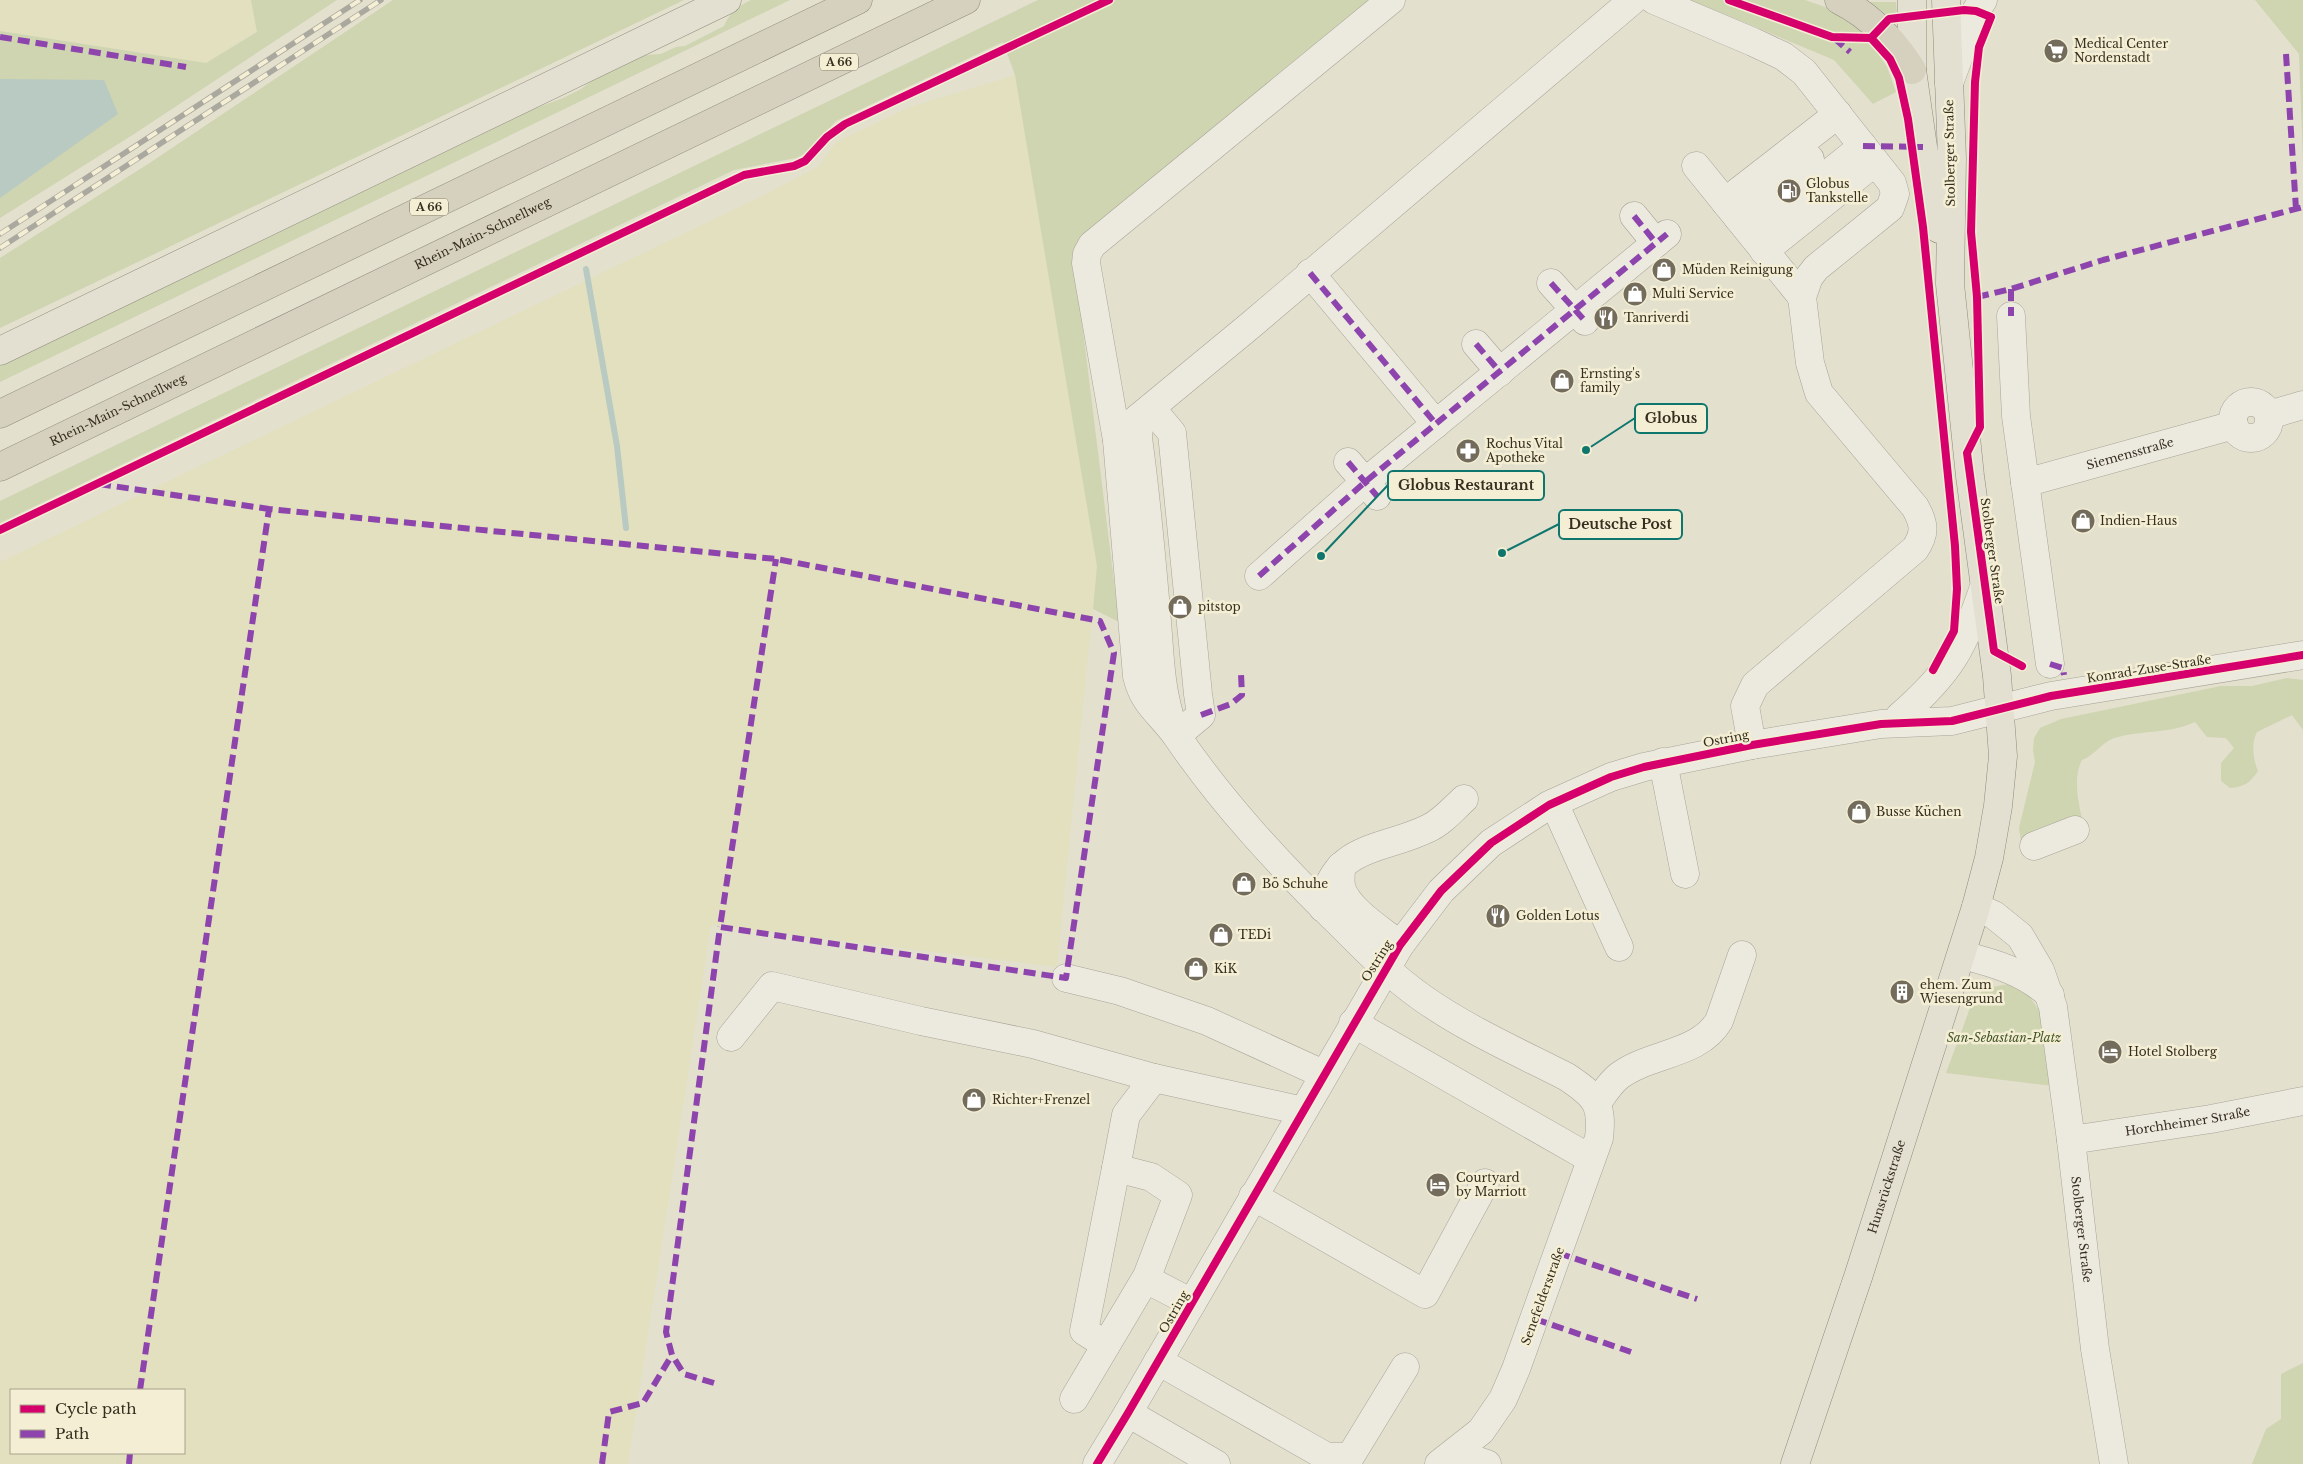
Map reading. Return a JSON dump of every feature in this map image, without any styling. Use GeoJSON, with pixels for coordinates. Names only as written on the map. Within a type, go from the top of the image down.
{"type":"FeatureCollection","features":[{"type":"Feature","properties":{"kind":"highway","name":"A 66"},"geometry":{"type":"LineString","coordinates":[[0,414],[858,0]]}},
{"type":"Feature","properties":{"kind":"highway","name":"Rhein-Main-Schnellweg"},"geometry":{"type":"LineString","coordinates":[[0,467],[966,0]]}},
{"type":"Feature","properties":{"kind":"highway"},"geometry":{"type":"LineString","coordinates":[[1839,0],[1854,8],[1880,28],[1912,70]]}},
{"type":"Feature","properties":{"kind":"main road"},"geometry":{"type":"LineString","coordinates":[[0,351],[727,0]]}},
{"type":"Feature","properties":{"kind":"main road"},"geometry":{"type":"LineString","coordinates":[[1912,0],[1912,70],[1923,147],[1950,284]]}},
{"type":"Feature","properties":{"kind":"main road","name":"Stolberger Straße"},"geometry":{"type":"LineString","coordinates":[[1946,0],[1952,158],[1950,284],[1970,476],[2000,708],[2003,756],[1998,806],[1989,858],[1976,907]]}},
{"type":"Feature","properties":{"kind":"main road","name":"Hunsrückstraße"},"geometry":{"type":"LineString","coordinates":[[1795,1464],[1862,1265],[1976,907]]}},
{"type":"Feature","properties":{"kind":"street"},"geometry":{"type":"LineString","coordinates":[[1391,0],[1092,245],[1087,254],[1086,263],[1117,440],[1137,676],[1140,690],[1146,701],[1177,735],[1193,760],[1234,813],[1323,908],[1385,969],[1421,997],[1460,1021],[1567,1077],[1582,1088],[1597,1103],[1610,1084],[1630,1070],[1698,1042],[1714,1030],[1719,1021],[1742,955]]}},
{"type":"Feature","properties":{"kind":"street"},"geometry":{"type":"LineString","coordinates":[[1117,440],[1126,428],[1633,0]]}},
{"type":"Feature","properties":{"kind":"street"},"geometry":{"type":"LineString","coordinates":[[1654,0],[1783,56],[1804,72],[1892,183],[1895,194],[1890,208],[1816,268],[1809,277],[1802,297],[1810,363],[1819,393],[1914,507],[1924,527],[1922,540],[1915,549],[1755,685],[1745,706],[1745,719],[1752,745]]}},
{"type":"Feature","properties":{"kind":"street","name":"Stolberger Straße"},"geometry":{"type":"LineString","coordinates":[[1949,83],[1976,11],[1983,0]]}},
{"type":"Feature","properties":{"kind":"street"},"geometry":{"type":"LineString","coordinates":[[1744,227],[1856,138]]}},
{"type":"Feature","properties":{"kind":"street"},"geometry":{"type":"LineString","coordinates":[[1744,227],[1856,138]]}},
{"type":"Feature","properties":{"kind":"street"},"geometry":{"type":"LineString","coordinates":[[1696,166],[1802,297]]}},
{"type":"Feature","properties":{"kind":"street"},"geometry":{"type":"LineString","coordinates":[[1259,576],[1363,480],[1500,372],[1580,316],[1662,238],[1634,216]]}},
{"type":"Feature","properties":{"kind":"street"},"geometry":{"type":"LineString","coordinates":[[1310,273],[1436,424]]}},
{"type":"Feature","properties":{"kind":"street"},"geometry":{"type":"LineString","coordinates":[[1551,283],[1580,316]]}},
{"type":"Feature","properties":{"kind":"street"},"geometry":{"type":"LineString","coordinates":[[2011,316],[2016,416],[2050,664]]}},
{"type":"Feature","properties":{"kind":"street"},"geometry":{"type":"LineString","coordinates":[[1476,344],[1500,372]]}},
{"type":"Feature","properties":{"kind":"street","name":"Siemensstraße"},"geometry":{"type":"LineString","coordinates":[[2026,483],[2234,425],[2240,434],[2256,438],[2268,426],[2269,415],[2303,405]]}},
{"type":"Feature","properties":{"kind":"street"},"geometry":{"type":"LineString","coordinates":[[1146,412],[1172,433],[1201,715],[1177,735]]}},
{"type":"Feature","properties":{"kind":"street"},"geometry":{"type":"LineString","coordinates":[[1146,412],[1138,438],[1155,590],[1164,702],[1177,735]]}},
{"type":"Feature","properties":{"kind":"street"},"geometry":{"type":"LineString","coordinates":[[1891,720],[1929,691],[1951,663],[1971,628],[1985,584]]}},
{"type":"Feature","properties":{"kind":"street","name":"Konrad-Zuse-Straße"},"geometry":{"type":"LineString","coordinates":[[2000,708],[2051,696],[2303,656]]}},
{"type":"Feature","properties":{"kind":"street","name":"Ostring"},"geometry":{"type":"LineString","coordinates":[[1097,1464],[1128,1414],[1385,969],[1400,945],[1441,890],[1466,866],[1519,823],[1554,802],[1611,777],[1663,762],[1891,720],[1966,704],[2000,708]]}},
{"type":"Feature","properties":{"kind":"street"},"geometry":{"type":"LineString","coordinates":[[1663,762],[1685,874]]}},
{"type":"Feature","properties":{"kind":"street"},"geometry":{"type":"LineString","coordinates":[[1323,908],[1330,882],[1341,866],[1359,852],[1430,828],[1464,799]]}},
{"type":"Feature","properties":{"kind":"street"},"geometry":{"type":"LineString","coordinates":[[1554,802],[1619,947]]}},
{"type":"Feature","properties":{"kind":"street"},"geometry":{"type":"LineString","coordinates":[[2034,846],[2075,830]]}},
{"type":"Feature","properties":{"kind":"street"},"geometry":{"type":"LineString","coordinates":[[1341,866],[1341,885],[1344,896],[1351,905],[1400,945]]}},
{"type":"Feature","properties":{"kind":"street","name":"Stolberger Straße"},"geometry":{"type":"LineString","coordinates":[[1976,907],[1994,915],[2020,936],[2032,952],[2050,995],[2071,1140],[2095,1349],[2114,1464]]}},
{"type":"Feature","properties":{"kind":"street"},"geometry":{"type":"LineString","coordinates":[[1962,955],[1999,964],[2039,985],[2050,995]]}},
{"type":"Feature","properties":{"kind":"street"},"geometry":{"type":"LineString","coordinates":[[1066,978],[1120,991],[1207,1021],[1323,1074]]}},
{"type":"Feature","properties":{"kind":"street"},"geometry":{"type":"LineString","coordinates":[[730,1037],[772,986],[1033,1044],[1154,1078],[1302,1111]]}},
{"type":"Feature","properties":{"kind":"street"},"geometry":{"type":"LineString","coordinates":[[1353,1023],[1591,1159]]}},
{"type":"Feature","properties":{"kind":"street"},"geometry":{"type":"LineString","coordinates":[[1106,1345],[1084,1331],[1126,1115],[1154,1078]]}},
{"type":"Feature","properties":{"kind":"street","name":"Horchheimer Straße"},"geometry":{"type":"LineString","coordinates":[[2071,1140],[2211,1119],[2303,1100]]}},
{"type":"Feature","properties":{"kind":"street","name":"Senefelderstraße"},"geometry":{"type":"LineString","coordinates":[[1446,1459],[1481,1431],[1503,1398],[1516,1370],[1599,1138],[1600,1124],[1597,1103]]}},
{"type":"Feature","properties":{"kind":"street"},"geometry":{"type":"LineString","coordinates":[[1074,1398],[1146,1278],[1178,1194],[1151,1177],[1116,1168]]}},
{"type":"Feature","properties":{"kind":"street"},"geometry":{"type":"LineString","coordinates":[[1253,1196],[1426,1294],[1485,1183]]}},
{"type":"Feature","properties":{"kind":"street"},"geometry":{"type":"LineString","coordinates":[[1146,1278],[1192,1303]]}},
{"type":"Feature","properties":{"kind":"street"},"geometry":{"type":"LineString","coordinates":[[1158,1361],[1327,1457],[1350,1457],[1405,1367]]}},
{"type":"Feature","properties":{"kind":"street"},"geometry":{"type":"LineString","coordinates":[[1128,1414],[1216,1464]]}},
{"type":"Feature","properties":{"kind":"street"},"geometry":{"type":"LineString","coordinates":[[1446,1459],[1487,1464]]}},
{"type":"Feature","properties":{"kind":"shaded area"},"geometry":{"type":"Polygon","coordinates":[[[0,0],[251,0],[257,31],[206,63],[0,31],[0,0]]]}},
{"type":"Feature","properties":{"kind":"shaded area"},"geometry":{"type":"Polygon","coordinates":[[[1015,75],[1097,566],[1057,967],[711,925],[628,1464],[0,1464],[0,562],[768,193],[819,166],[836,142],[910,107],[1015,75]]]}},
{"type":"Feature","properties":{"kind":"shaded area"},"geometry":{"type":"Polygon","coordinates":[[[0,79],[104,80],[118,114],[0,198],[0,79]]]}},
{"type":"Feature","properties":{"kind":"green space"},"geometry":{"type":"Polygon","coordinates":[[[251,0],[337,0],[131,136],[0,218],[0,31],[206,63],[257,32],[251,0]]]}},
{"type":"Feature","properties":{"kind":"green space"},"geometry":{"type":"Polygon","coordinates":[[[393,0],[684,0],[0,328],[0,258],[148,164],[393,0]]]}},
{"type":"Feature","properties":{"kind":"green space"},"geometry":{"type":"Polygon","coordinates":[[[751,0],[790,0],[0,382],[0,366],[497,123],[563,98],[581,89],[604,72],[646,55],[661,54],[676,47],[685,46],[724,26],[735,10],[751,0]]]}},
{"type":"Feature","properties":{"kind":"green space"},"geometry":{"type":"Polygon","coordinates":[[[1038,0],[1370,0],[1073,250],[1119,622],[1093,609],[1097,566],[1015,75],[1003,42],[836,121],[806,153],[796,158],[734,170],[0,523],[0,501],[1038,0]]]}},
{"type":"Feature","properties":{"kind":"green space"},"geometry":{"type":"Polygon","coordinates":[[[1691,0],[1805,0],[1831,9],[1860,27],[1887,67],[1896,92],[1873,104],[1834,60],[1691,0]]]}},
{"type":"Feature","properties":{"kind":"green space"},"geometry":{"type":"Polygon","coordinates":[[[2255,0],[2303,0],[2303,162],[2299,54],[2255,0]]]}},
{"type":"Feature","properties":{"kind":"green space"},"geometry":{"type":"Polygon","coordinates":[[[1866,2],[1896,2],[1897,14],[1884,16],[1866,2]]]}},
{"type":"Feature","properties":{"kind":"green space"},"geometry":{"type":"Polygon","coordinates":[[[2287,678],[2303,680],[2303,730],[2292,715],[2257,732],[2253,751],[2258,771],[2246,784],[2230,788],[2221,781],[2221,763],[2234,748],[2226,738],[2207,737],[2195,722],[2165,730],[2114,738],[2082,760],[2079,767],[2077,793],[2084,826],[2026,846],[2021,841],[2019,828],[2035,762],[2033,751],[2034,738],[2040,728],[2061,719],[2221,686],[2252,686],[2287,678]]]}},
{"type":"Feature","properties":{"kind":"green space","name":"San-Sebastian-Platz"},"geometry":{"type":"Polygon","coordinates":[[[2010,984],[2029,996],[2043,1016],[2053,1086],[1946,1073],[1973,1000],[1985,990],[2010,984]]]}},
{"type":"Feature","properties":{"kind":"green space"},"geometry":{"type":"Polygon","coordinates":[[[2303,1363],[2303,1464],[2252,1464],[2266,1429],[2281,1419],[2281,1374],[2303,1363]]]}},
{"type":"Feature","properties":{"kind":"waterway"},"geometry":{"type":"LineString","coordinates":[[586,269],[617,446],[626,528]]}},
{"type":"Feature","properties":{"kind":"railway"},"geometry":{"type":"LineString","coordinates":[[0,234],[360,0]]}},
{"type":"Feature","properties":{"kind":"railway"},"geometry":{"type":"LineString","coordinates":[[0,248],[381,0]]}},
{"type":"Feature","properties":{"kind":"marked path"},"geometry":{"type":"LineString","coordinates":[[0,37],[186,67]]}},
{"type":"Feature","properties":{"kind":"marked path"},"geometry":{"type":"LineString","coordinates":[[1834,38],[1850,52]]}},
{"type":"Feature","properties":{"kind":"marked path"},"geometry":{"type":"LineString","coordinates":[[2286,54],[2296,209]]}},
{"type":"Feature","properties":{"kind":"marked path"},"geometry":{"type":"LineString","coordinates":[[1863,146],[1923,147]]}},
{"type":"Feature","properties":{"kind":"marked path"},"geometry":{"type":"LineString","coordinates":[[1977,297],[2011,289],[2103,260],[2303,207]]}},
{"type":"Feature","properties":{"kind":"marked path"},"geometry":{"type":"LineString","coordinates":[[1634,216],[1656,243]]}},
{"type":"Feature","properties":{"kind":"marked path"},"geometry":{"type":"LineString","coordinates":[[1259,576],[1365,482],[1667,234]]}},
{"type":"Feature","properties":{"kind":"marked path"},"geometry":{"type":"LineString","coordinates":[[1310,273],[1436,424]]}},
{"type":"Feature","properties":{"kind":"marked path"},"geometry":{"type":"LineString","coordinates":[[1551,283],[1585,321]]}},
{"type":"Feature","properties":{"kind":"marked path"},"geometry":{"type":"LineString","coordinates":[[2011,289],[2011,316]]}},
{"type":"Feature","properties":{"kind":"marked path"},"geometry":{"type":"LineString","coordinates":[[1476,344],[1500,372]]}},
{"type":"Feature","properties":{"kind":"marked path"},"geometry":{"type":"LineString","coordinates":[[1348,462],[1377,496]]}},
{"type":"Feature","properties":{"kind":"marked path"},"geometry":{"type":"LineString","coordinates":[[99,484],[269,509]]}},
{"type":"Feature","properties":{"kind":"marked path"},"geometry":{"type":"LineString","coordinates":[[140,1389],[269,509],[776,559]]}},
{"type":"Feature","properties":{"kind":"marked path"},"geometry":{"type":"LineString","coordinates":[[776,559],[1100,621],[1114,653],[1066,978],[720,927],[776,559]]}},
{"type":"Feature","properties":{"kind":"marked path"},"geometry":{"type":"LineString","coordinates":[[2050,664],[2063,668],[2064,675]]}},
{"type":"Feature","properties":{"kind":"marked path"},"geometry":{"type":"LineString","coordinates":[[1201,715],[1231,704],[1242,695],[1241,674]]}},
{"type":"Feature","properties":{"kind":"marked path"},"geometry":{"type":"LineString","coordinates":[[714,1383],[684,1374],[672,1355],[666,1332],[720,927]]}},
{"type":"Feature","properties":{"kind":"marked path"},"geometry":{"type":"LineString","coordinates":[[1558,1253],[1697,1299]]}},
{"type":"Feature","properties":{"kind":"marked path"},"geometry":{"type":"LineString","coordinates":[[1535,1319],[1631,1352]]}},
{"type":"Feature","properties":{"kind":"marked path"},"geometry":{"type":"LineString","coordinates":[[602,1464],[609,1412],[643,1403],[672,1355]]}},
{"type":"Feature","properties":{"kind":"marked path"},"geometry":{"type":"LineString","coordinates":[[129,1464],[130,1454]]}},
{"type":"Feature","properties":{"kind":"cycle path"},"geometry":{"type":"LineString","coordinates":[[0,530],[744,175],[794,166],[805,161],[827,137],[845,124],[1109,0]]}},
{"type":"Feature","properties":{"kind":"cycle path"},"geometry":{"type":"LineString","coordinates":[[1729,0],[1832,37],[1871,38],[1890,59],[1899,78],[1908,119],[1923,227],[1955,546],[1957,589],[1954,631],[1933,670]]}},
{"type":"Feature","properties":{"kind":"cycle path"},"geometry":{"type":"LineString","coordinates":[[1871,38],[1889,19],[1964,10],[1976,11],[1991,17],[1979,47],[1975,82],[1971,232],[1977,297],[1980,427],[1967,453],[1994,651],[2022,666]]}},
{"type":"Feature","properties":{"kind":"cycle path"},"geometry":{"type":"LineString","coordinates":[[1097,1464],[1400,945],[1441,891],[1491,843],[1549,805],[1611,777],[1644,767],[1752,745],[1881,724],[1952,721],[2051,696],[2303,655]]}},
{"type":"Feature","properties":{"kind":"place","name":"Medical Center Nordenstadt"},"geometry":{"type":"Point","coordinates":[2056,51]}},
{"type":"Feature","properties":{"kind":"place","name":"Globus Tankstelle"},"geometry":{"type":"Point","coordinates":[1789,191]}},
{"type":"Feature","properties":{"kind":"place","name":"Müden Reinigung"},"geometry":{"type":"Point","coordinates":[1664,270]}},
{"type":"Feature","properties":{"kind":"place","name":"Multi Service"},"geometry":{"type":"Point","coordinates":[1635,294]}},
{"type":"Feature","properties":{"kind":"place","name":"Tanriverdi"},"geometry":{"type":"Point","coordinates":[1606,318]}},
{"type":"Feature","properties":{"kind":"place","name":"Ernsting's family"},"geometry":{"type":"Point","coordinates":[1562,381]}},
{"type":"Feature","properties":{"kind":"place","name":"Globus"},"geometry":{"type":"Point","coordinates":[1586,450]}},
{"type":"Feature","properties":{"kind":"place","name":"Rochus Vital Apotheke"},"geometry":{"type":"Point","coordinates":[1468,451]}},
{"type":"Feature","properties":{"kind":"place","name":"Indien-Haus"},"geometry":{"type":"Point","coordinates":[2083,521]}},
{"type":"Feature","properties":{"kind":"place","name":"Deutsche Post"},"geometry":{"type":"Point","coordinates":[1502,553]}},
{"type":"Feature","properties":{"kind":"place","name":"Globus Restaurant"},"geometry":{"type":"Point","coordinates":[1321,556]}},
{"type":"Feature","properties":{"kind":"place","name":"pitstop"},"geometry":{"type":"Point","coordinates":[1180,607]}},
{"type":"Feature","properties":{"kind":"place","name":"Busse Küchen"},"geometry":{"type":"Point","coordinates":[1859,812]}},
{"type":"Feature","properties":{"kind":"place","name":"Bö Schuhe"},"geometry":{"type":"Point","coordinates":[1244,884]}},
{"type":"Feature","properties":{"kind":"place","name":"Golden Lotus"},"geometry":{"type":"Point","coordinates":[1498,916]}},
{"type":"Feature","properties":{"kind":"place","name":"TEDi"},"geometry":{"type":"Point","coordinates":[1221,935]}},
{"type":"Feature","properties":{"kind":"place","name":"KiK"},"geometry":{"type":"Point","coordinates":[1196,969]}},
{"type":"Feature","properties":{"kind":"place","name":"ehem. Zum Wiesengrund"},"geometry":{"type":"Point","coordinates":[1902,992]}},
{"type":"Feature","properties":{"kind":"place","name":"Hotel Stolberg"},"geometry":{"type":"Point","coordinates":[2110,1052]}},
{"type":"Feature","properties":{"kind":"place","name":"Richter+Frenzel"},"geometry":{"type":"Point","coordinates":[974,1100]}},
{"type":"Feature","properties":{"kind":"place","name":"Courtyard by Marriott"},"geometry":{"type":"Point","coordinates":[1438,1185]}}]}
